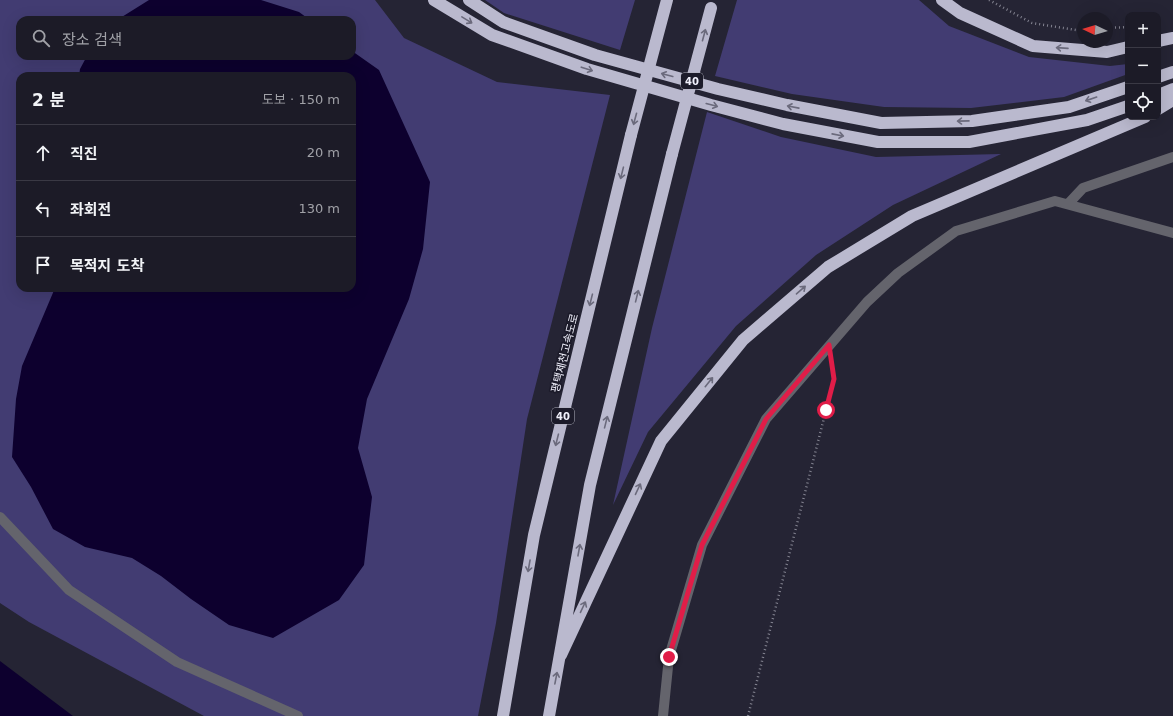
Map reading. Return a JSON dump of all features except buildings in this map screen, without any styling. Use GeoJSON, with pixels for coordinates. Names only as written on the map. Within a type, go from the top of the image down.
{"type":"FeatureCollection","features":[{"type":"Feature","properties":{"kind":"highway"},"geometry":{"type":"LineString","coordinates":[[434,0],[492,35],[587,69],[710,105],[783,124],[878,142],[969,142],[1087,120],[1125,107]]}},
{"type":"Feature","properties":{"kind":"highway"},"geometry":{"type":"LineString","coordinates":[[468,0],[503,22],[596,55],[718,89],[787,106],[881,123],[972,121],[1069,107],[1125,88]]}},
{"type":"Feature","properties":{"kind":"highway","name":"평택제천고속도로"},"geometry":{"type":"LineString","coordinates":[[502,716],[534,535],[631,135],[668,0]]}},
{"type":"Feature","properties":{"kind":"highway"},"geometry":{"type":"LineString","coordinates":[[942,0],[960,13],[1033,46],[1107,52],[1125,48]]}},
{"type":"Feature","properties":{"kind":"highway","name":"40"},"geometry":{"type":"LineString","coordinates":[[549,716],[590,485],[672,154],[712,4]]}},
{"type":"Feature","properties":{"kind":"highway"},"geometry":{"type":"LineString","coordinates":[[1161,40],[1173,38]]}},
{"type":"Feature","properties":{"kind":"highway"},"geometry":{"type":"LineString","coordinates":[[1161,76],[1173,72]]}},
{"type":"Feature","properties":{"kind":"highway"},"geometry":{"type":"LineString","coordinates":[[1161,94],[1173,90]]}},
{"type":"Feature","properties":{"kind":"highway"},"geometry":{"type":"LineString","coordinates":[[1161,107],[1173,100]]}},
{"type":"Feature","properties":{"kind":"highway"},"geometry":{"type":"LineString","coordinates":[[561,655],[661,441],[743,340],[828,267],[912,216],[1138,120]]}},
{"type":"Feature","properties":{"kind":"street"},"geometry":{"type":"LineString","coordinates":[[1068,204],[1083,188],[1173,157]]}},
{"type":"Feature","properties":{"kind":"street"},"geometry":{"type":"LineString","coordinates":[[663,716],[669,657],[702,545],[766,419],[867,302],[898,273],[956,231],[1055,200],[1173,233]]}},
{"type":"Feature","properties":{"kind":"street"},"geometry":{"type":"LineString","coordinates":[[0,517],[70,590],[177,662],[298,716]]}},
{"type":"Feature","properties":{"kind":"path"},"geometry":{"type":"LineString","coordinates":[[989,0],[1032,23],[1077,30]]}},
{"type":"Feature","properties":{"kind":"path"},"geometry":{"type":"LineString","coordinates":[[1113,28],[1125,27]]}},
{"type":"Feature","properties":{"kind":"path"},"geometry":{"type":"LineString","coordinates":[[748,716],[834,379],[829,345]]}},
{"type":"Feature","properties":{"kind":"shaded area"},"geometry":{"type":"Polygon","coordinates":[[[0,0],[375,0],[404,38],[497,82],[610,95],[527,419],[496,623],[478,716],[204,716],[29,622],[0,603],[0,0]]]}},
{"type":"Feature","properties":{"kind":"shaded area"},"geometry":{"type":"Polygon","coordinates":[[[149,0],[261,0],[299,12],[304,16],[123,16],[149,0]]]}},
{"type":"Feature","properties":{"kind":"shaded area"},"geometry":{"type":"Polygon","coordinates":[[[485,0],[635,0],[620,50],[504,13],[485,0]]]}},
{"type":"Feature","properties":{"kind":"shaded area"},"geometry":{"type":"Polygon","coordinates":[[[737,0],[919,0],[949,26],[1029,57],[1110,66],[1125,64],[1125,75],[1064,97],[971,108],[884,107],[792,94],[715,76],[737,0]]]}},
{"type":"Feature","properties":{"kind":"shaded area"},"geometry":{"type":"Polygon","coordinates":[[[356,54],[379,70],[430,182],[423,249],[409,299],[367,399],[358,448],[372,497],[364,565],[339,600],[273,638],[229,625],[161,576],[132,558],[85,547],[53,529],[31,487],[12,457],[16,399],[22,366],[53,292],[356,292],[356,72],[80,72],[85,60],[356,60],[356,54]]]}},
{"type":"Feature","properties":{"kind":"shaded area"},"geometry":{"type":"Polygon","coordinates":[[[707,112],[781,137],[876,157],[1001,154],[893,205],[816,255],[736,326],[648,432],[613,505],[652,328],[707,112]]]}},
{"type":"Feature","properties":{"kind":"shaded area"},"geometry":{"type":"Polygon","coordinates":[[[0,661],[73,716],[0,716],[0,661]]]}},
{"type":"Feature","properties":{"kind":"route"},"geometry":{"type":"LineString","coordinates":[[669,657],[702,545],[766,419],[829,345],[834,379],[826,410]]}}]}
